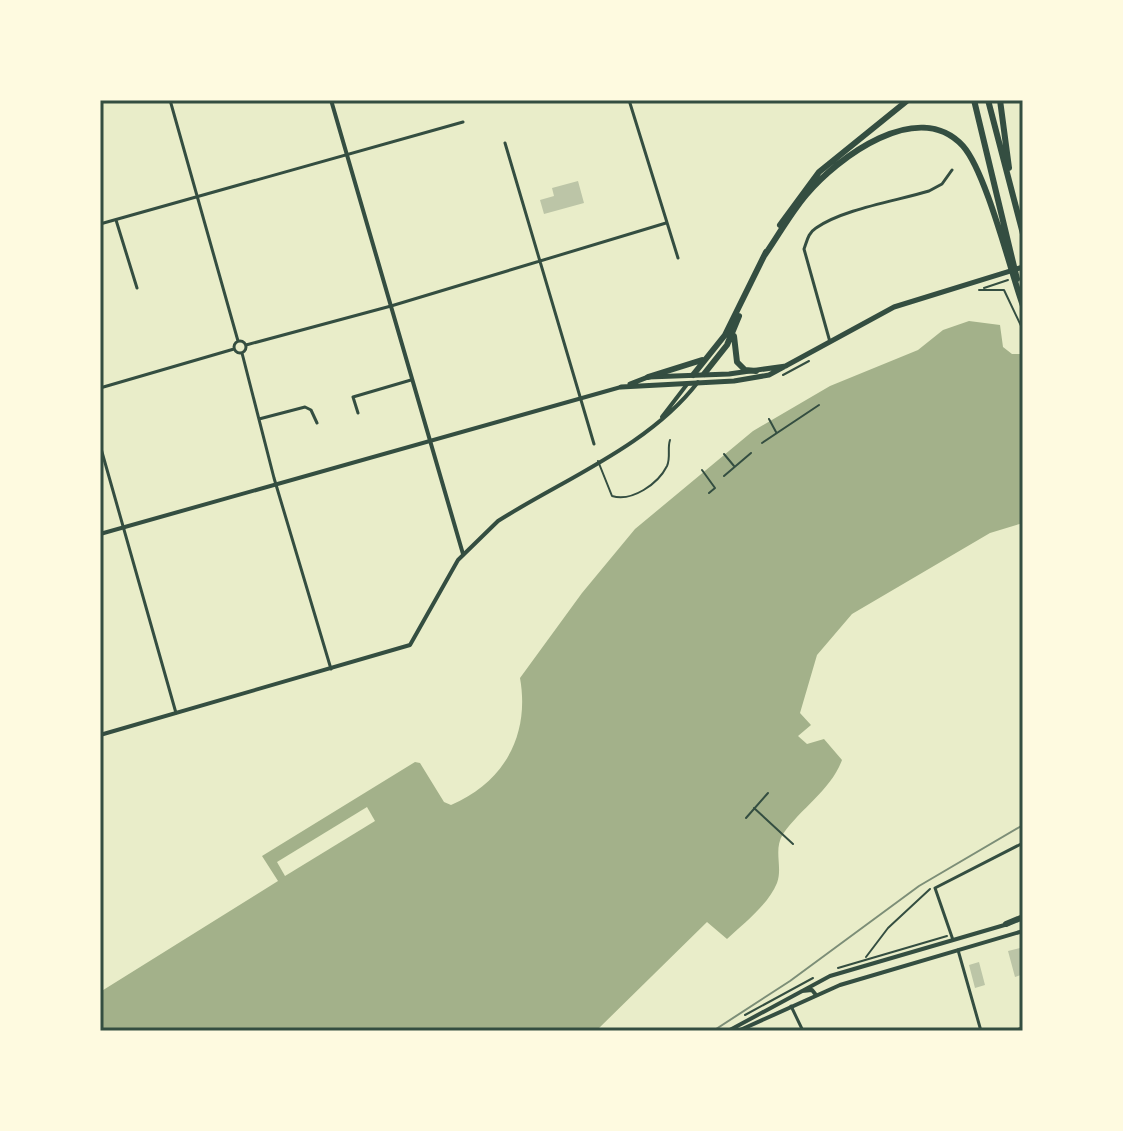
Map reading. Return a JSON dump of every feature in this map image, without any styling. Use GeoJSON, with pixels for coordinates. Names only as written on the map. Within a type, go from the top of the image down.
{"type":"FeatureCollection","features":[{"type":"Feature","properties":{"kind":"highway"},"geometry":{"type":"LineString","coordinates":[[689,382],[725,335],[787,211],[819,172],[908,100]]}},
{"type":"Feature","properties":{"kind":"highway"},"geometry":{"type":"LineString","coordinates":[[974,100],[1009,257],[1023,304]]}},
{"type":"Feature","properties":{"kind":"highway"},"geometry":{"type":"LineString","coordinates":[[988,100],[1023,234]]}},
{"type":"Feature","properties":{"kind":"highway"},"geometry":{"type":"LineString","coordinates":[[1000,100],[1015,203]]}},
{"type":"Feature","properties":{"kind":"highway"},"geometry":{"type":"LineString","coordinates":[[764,256],[806,195],[833,169],[862,149],[896,132],[919,127],[943,132],[963,146],[970,156],[1009,257]]}},
{"type":"Feature","properties":{"kind":"highway"},"geometry":{"type":"LineString","coordinates":[[621,387],[759,378],[790,365],[894,307],[1023,267]]}},
{"type":"Feature","properties":{"kind":"highway"},"geometry":{"type":"LineString","coordinates":[[744,301],[737,325],[735,359],[745,370],[756,371]]}},
{"type":"Feature","properties":{"kind":"highway"},"geometry":{"type":"LineString","coordinates":[[698,382],[737,325]]}},
{"type":"Feature","properties":{"kind":"highway"},"geometry":{"type":"LineString","coordinates":[[621,387],[707,357]]}},
{"type":"Feature","properties":{"kind":"highway"},"geometry":{"type":"LineString","coordinates":[[648,377],[756,371],[790,365]]}},
{"type":"Feature","properties":{"kind":"highway"},"geometry":{"type":"LineString","coordinates":[[1006,924],[1023,918]]}},
{"type":"Feature","properties":{"kind":"street"},"geometry":{"type":"LineString","coordinates":[[170,100],[238,341],[234,349]]}},
{"type":"Feature","properties":{"kind":"street"},"geometry":{"type":"LineString","coordinates":[[331,100],[463,554]]}},
{"type":"Feature","properties":{"kind":"street"},"geometry":{"type":"LineString","coordinates":[[629,100],[678,258]]}},
{"type":"Feature","properties":{"kind":"street"},"geometry":{"type":"LineString","coordinates":[[100,224],[463,122]]}},
{"type":"Feature","properties":{"kind":"street"},"geometry":{"type":"LineString","coordinates":[[505,143],[594,444]]}},
{"type":"Feature","properties":{"kind":"street"},"geometry":{"type":"LineString","coordinates":[[830,342],[804,249],[808,236],[813,229],[832,220],[929,191],[942,184],[952,170]]}},
{"type":"Feature","properties":{"kind":"street"},"geometry":{"type":"LineString","coordinates":[[116,220],[137,288]]}},
{"type":"Feature","properties":{"kind":"street"},"geometry":{"type":"LineString","coordinates":[[238,341],[246,345],[391,306],[666,223]]}},
{"type":"Feature","properties":{"kind":"street"},"geometry":{"type":"LineString","coordinates":[[246,345],[242,353],[276,485],[331,669]]}},
{"type":"Feature","properties":{"kind":"street"},"geometry":{"type":"LineString","coordinates":[[100,388],[234,349],[242,353]]}},
{"type":"Feature","properties":{"kind":"street"},"geometry":{"type":"LineString","coordinates":[[358,413],[353,397],[411,380]]}},
{"type":"Feature","properties":{"kind":"street"},"geometry":{"type":"LineString","coordinates":[[658,422],[689,382]]}},
{"type":"Feature","properties":{"kind":"street"},"geometry":{"type":"LineString","coordinates":[[100,735],[410,645],[463,554],[498,521],[658,422],[698,382]]}},
{"type":"Feature","properties":{"kind":"street"},"geometry":{"type":"LineString","coordinates":[[100,534],[621,387]]}},
{"type":"Feature","properties":{"kind":"street"},"geometry":{"type":"LineString","coordinates":[[259,419],[305,407],[311,410],[317,423]]}},
{"type":"Feature","properties":{"kind":"street"},"geometry":{"type":"LineString","coordinates":[[100,445],[176,713]]}},
{"type":"Feature","properties":{"kind":"street"},"geometry":{"type":"LineString","coordinates":[[981,1031],[958,950],[935,888],[1023,843]]}},
{"type":"Feature","properties":{"kind":"street"},"geometry":{"type":"LineString","coordinates":[[728,1031],[792,994],[842,972],[1006,924]]}},
{"type":"Feature","properties":{"kind":"street"},"geometry":{"type":"LineString","coordinates":[[738,1031],[816,995],[1023,931]]}},
{"type":"Feature","properties":{"kind":"street"},"geometry":{"type":"LineString","coordinates":[[792,994],[810,989],[816,995]]}},
{"type":"Feature","properties":{"kind":"street"},"geometry":{"type":"LineString","coordinates":[[791,1006],[803,1031]]}},
{"type":"Feature","properties":{"kind":"street"},"geometry":{"type":"LineString","coordinates":[[1013,1031],[1023,1028]]}},
{"type":"Feature","properties":{"kind":"lane"},"geometry":{"type":"LineString","coordinates":[[598,461],[612,496],[626,497],[658,478],[667,467],[670,440]]}},
{"type":"Feature","properties":{"kind":"path"},"geometry":{"type":"LineString","coordinates":[[1014,278],[979,290],[1004,290],[1023,330]]}},
{"type":"Feature","properties":{"kind":"path"},"geometry":{"type":"LineString","coordinates":[[762,443],[819,405]]}},
{"type":"Feature","properties":{"kind":"path"},"geometry":{"type":"LineString","coordinates":[[769,419],[777,433]]}},
{"type":"Feature","properties":{"kind":"path"},"geometry":{"type":"LineString","coordinates":[[724,476],[751,453]]}},
{"type":"Feature","properties":{"kind":"path"},"geometry":{"type":"LineString","coordinates":[[724,454],[735,467]]}},
{"type":"Feature","properties":{"kind":"path"},"geometry":{"type":"LineString","coordinates":[[702,470],[715,488],[709,493]]}},
{"type":"Feature","properties":{"kind":"path"},"geometry":{"type":"LineString","coordinates":[[746,818],[768,793]]}},
{"type":"Feature","properties":{"kind":"path"},"geometry":{"type":"LineString","coordinates":[[754,808],[793,844]]}},
{"type":"Feature","properties":{"kind":"path"},"geometry":{"type":"LineString","coordinates":[[866,958],[914,900],[935,888]]}},
{"type":"Feature","properties":{"kind":"shaded area"},"geometry":{"type":"Polygon","coordinates":[[[969,321],[1000,325],[1003,347],[1012,354],[1023,354],[1023,523],[990,533],[852,614],[817,655],[800,713],[811,725],[798,736],[807,744],[824,739],[842,760],[831,781],[783,834],[779,846],[779,877],[768,899],[727,939],[707,922],[596,1031],[100,1031],[100,992],[278,881],[262,856],[415,762],[420,763],[444,802],[451,805],[486,783],[510,754],[517,737],[522,699],[520,678],[582,593],[635,529],[753,431],[830,386],[918,350],[943,330],[969,321]]]}},
{"type":"Feature","properties":{"kind":"pier"},"geometry":{"type":"Polygon","coordinates":[[[367,807],[375,821],[285,876],[277,862],[367,807]]]}},
{"type":"Feature","properties":{"kind":"building"},"geometry":{"type":"Polygon","coordinates":[[[578,181],[584,203],[544,214],[540,200],[554,196],[552,188],[578,181]]]}},
{"type":"Feature","properties":{"kind":"building"},"geometry":{"type":"Polygon","coordinates":[[[1020,948],[1023,974],[1015,977],[1008,951],[1020,948]]]}},
{"type":"Feature","properties":{"kind":"building"},"geometry":{"type":"Polygon","coordinates":[[[979,962],[985,985],[975,988],[969,965],[979,962]]]}},
{"type":"Feature","properties":{"kind":"railway"},"geometry":{"type":"LineString","coordinates":[[713,1031],[790,981],[919,886],[1023,825]]}}]}
